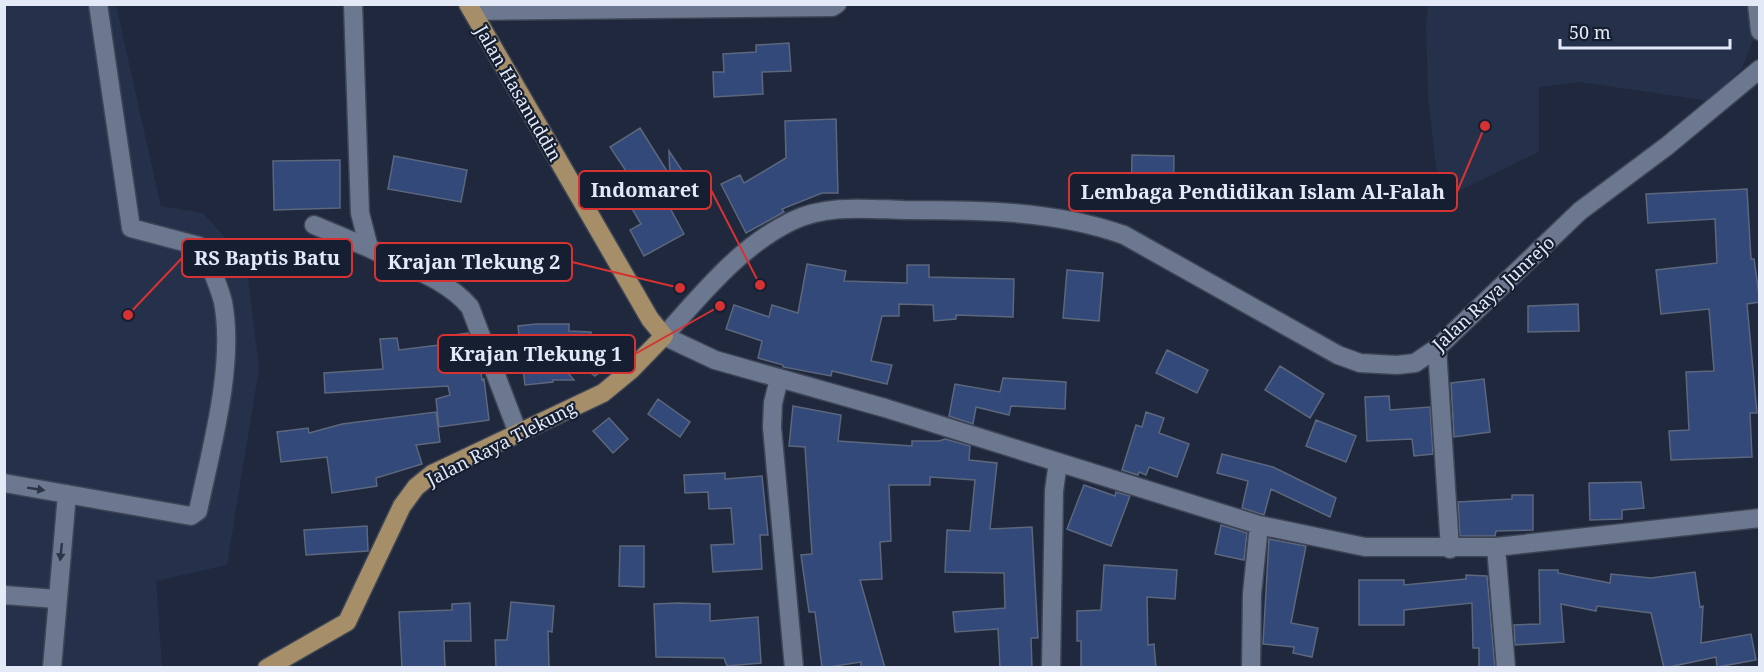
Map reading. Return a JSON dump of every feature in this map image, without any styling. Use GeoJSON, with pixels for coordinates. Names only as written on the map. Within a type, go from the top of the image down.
{"type":"FeatureCollection","features":[{"type":"Feature","properties":{"kind":"main road","name":"Jalan Hasanuddin"},"geometry":{"type":"LineString","coordinates":[[470,8],[650,319],[664,336]]}},
{"type":"Feature","properties":{"kind":"main road","name":"Jalan Raya Tlekung"},"geometry":{"type":"LineString","coordinates":[[267,668],[347,622],[402,506],[416,488],[432,474],[603,393],[632,370],[664,336]]}},
{"type":"Feature","properties":{"kind":"street"},"geometry":{"type":"LineString","coordinates":[[4,483],[190,516],[195,514],[198,511],[224,380],[224,312],[221,294],[204,251],[199,246],[131,228],[98,4]]}},
{"type":"Feature","properties":{"kind":"street"},"geometry":{"type":"LineString","coordinates":[[353,4],[360,213],[369,248]]}},
{"type":"Feature","properties":{"kind":"street"},"geometry":{"type":"LineString","coordinates":[[470,8],[832,7],[837,4]]}},
{"type":"Feature","properties":{"kind":"street"},"geometry":{"type":"LineString","coordinates":[[1757,4],[1760,31]]}},
{"type":"Feature","properties":{"kind":"street","name":"Jalan Raya Junrejo"},"geometry":{"type":"LineString","coordinates":[[664,336],[724,272],[766,237],[794,220],[828,210],[968,210],[1074,220],[1124,235],[1338,355],[1360,363],[1397,365],[1414,363],[1437,348],[1580,211],[1667,146],[1760,69]]}},
{"type":"Feature","properties":{"kind":"street"},"geometry":{"type":"LineString","coordinates":[[334,234],[360,213]]}},
{"type":"Feature","properties":{"kind":"street"},"geometry":{"type":"LineString","coordinates":[[314,225],[369,248],[440,283],[461,296],[470,307],[518,433]]}},
{"type":"Feature","properties":{"kind":"street"},"geometry":{"type":"LineString","coordinates":[[664,336],[715,360],[885,408],[1259,525],[1365,548],[1496,547],[1760,518]]}},
{"type":"Feature","properties":{"kind":"street"},"geometry":{"type":"LineString","coordinates":[[1437,348],[1450,549]]}},
{"type":"Feature","properties":{"kind":"street"},"geometry":{"type":"LineString","coordinates":[[779,379],[773,403],[772,427],[794,668]]}},
{"type":"Feature","properties":{"kind":"street"},"geometry":{"type":"LineString","coordinates":[[1051,668],[1054,491],[1058,462]]}},
{"type":"Feature","properties":{"kind":"street"},"geometry":{"type":"LineString","coordinates":[[52,668],[56,599],[67,494]]}},
{"type":"Feature","properties":{"kind":"street"},"geometry":{"type":"LineString","coordinates":[[1251,668],[1252,594],[1259,525]]}},
{"type":"Feature","properties":{"kind":"street"},"geometry":{"type":"LineString","coordinates":[[1496,547],[1506,668]]}},
{"type":"Feature","properties":{"kind":"street"},"geometry":{"type":"LineString","coordinates":[[4,595],[56,599]]}},
{"type":"Feature","properties":{"kind":"shaded area"},"geometry":{"type":"Polygon","coordinates":[[[4,5],[116,5],[161,206],[203,213],[246,261],[259,368],[227,565],[156,581],[162,667],[5,667],[4,5]]]}},
{"type":"Feature","properties":{"kind":"shaded area"},"geometry":{"type":"Polygon","coordinates":[[[1428,5],[1750,5],[1754,38],[1742,68],[1710,101],[1580,82],[1539,87],[1539,152],[1440,200],[1428,97],[1426,24],[1428,5]]]}},
{"type":"Feature","properties":{"kind":"building"},"geometry":{"type":"Polygon","coordinates":[[[789,43],[791,71],[762,72],[763,94],[714,97],[713,72],[724,72],[723,54],[756,52],[756,45],[789,43]]]}},
{"type":"Feature","properties":{"kind":"building"},"geometry":{"type":"Polygon","coordinates":[[[836,119],[838,193],[822,193],[782,209],[784,212],[746,233],[721,184],[740,175],[744,183],[786,158],[785,121],[836,119]]]}},
{"type":"Feature","properties":{"kind":"building"},"geometry":{"type":"Polygon","coordinates":[[[640,128],[670,176],[669,151],[695,190],[670,208],[684,234],[644,256],[630,230],[641,224],[627,200],[640,192],[610,147],[640,128]]]}},
{"type":"Feature","properties":{"kind":"building"},"geometry":{"type":"Polygon","coordinates":[[[1132,155],[1174,156],[1173,206],[1131,205],[1132,155]]]}},
{"type":"Feature","properties":{"kind":"building"},"geometry":{"type":"Polygon","coordinates":[[[394,156],[467,170],[461,202],[388,189],[394,156]]]}},
{"type":"Feature","properties":{"kind":"building"},"geometry":{"type":"Polygon","coordinates":[[[340,160],[340,208],[274,210],[273,161],[340,160]]]}},
{"type":"Feature","properties":{"kind":"building"},"geometry":{"type":"Polygon","coordinates":[[[1747,189],[1751,259],[1754,259],[1760,302],[1747,304],[1757,413],[1750,413],[1752,457],[1671,460],[1669,431],[1689,430],[1686,372],[1714,371],[1709,309],[1661,314],[1656,270],[1717,263],[1715,219],[1648,223],[1646,194],[1747,189]]]}},
{"type":"Feature","properties":{"kind":"building"},"geometry":{"type":"Polygon","coordinates":[[[807,264],[846,271],[844,281],[907,283],[907,265],[929,265],[929,277],[1014,279],[1013,317],[956,315],[956,319],[934,321],[933,305],[899,304],[899,316],[882,316],[871,361],[892,365],[887,384],[832,371],[831,376],[783,367],[783,365],[758,358],[762,341],[726,329],[734,305],[769,317],[772,305],[798,313],[807,264]]]}},
{"type":"Feature","properties":{"kind":"building"},"geometry":{"type":"Polygon","coordinates":[[[1067,270],[1103,273],[1099,321],[1063,318],[1067,270]]]}},
{"type":"Feature","properties":{"kind":"building"},"geometry":{"type":"Polygon","coordinates":[[[1578,304],[1579,331],[1528,332],[1528,306],[1578,304]]]}},
{"type":"Feature","properties":{"kind":"building"},"geometry":{"type":"Polygon","coordinates":[[[569,324],[569,331],[591,332],[589,358],[619,335],[630,349],[595,376],[560,351],[554,357],[574,380],[553,380],[553,382],[525,385],[518,326],[569,324]]]}},
{"type":"Feature","properties":{"kind":"building"},"geometry":{"type":"Polygon","coordinates":[[[468,333],[480,364],[482,380],[484,379],[489,420],[439,427],[436,399],[450,395],[448,386],[325,393],[324,373],[383,369],[380,339],[397,338],[399,350],[455,343],[454,335],[468,333]]]}},
{"type":"Feature","properties":{"kind":"building"},"geometry":{"type":"Polygon","coordinates":[[[1167,350],[1208,370],[1197,393],[1156,373],[1167,350]]]}},
{"type":"Feature","properties":{"kind":"building"},"geometry":{"type":"Polygon","coordinates":[[[1280,366],[1324,394],[1310,418],[1265,390],[1280,366]]]}},
{"type":"Feature","properties":{"kind":"building"},"geometry":{"type":"Polygon","coordinates":[[[1003,378],[1066,382],[1065,409],[1011,406],[1009,415],[976,407],[973,424],[949,416],[955,384],[1000,392],[1003,378]]]}},
{"type":"Feature","properties":{"kind":"building"},"geometry":{"type":"Polygon","coordinates":[[[1484,379],[1490,432],[1454,437],[1451,383],[1484,379]]]}},
{"type":"Feature","properties":{"kind":"building"},"geometry":{"type":"Polygon","coordinates":[[[1389,396],[1390,410],[1430,407],[1433,454],[1414,456],[1412,439],[1367,441],[1365,397],[1389,396]]]}},
{"type":"Feature","properties":{"kind":"building"},"geometry":{"type":"Polygon","coordinates":[[[658,399],[690,422],[680,437],[648,414],[658,399]]]}},
{"type":"Feature","properties":{"kind":"building"},"geometry":{"type":"Polygon","coordinates":[[[793,406],[841,415],[838,441],[912,446],[912,441],[945,439],[970,446],[969,460],[997,463],[990,529],[1032,527],[1038,638],[1031,638],[1032,668],[1000,668],[998,629],[955,632],[953,612],[1005,608],[1004,573],[945,572],[947,530],[970,531],[975,480],[930,477],[930,485],[889,485],[891,541],[880,542],[882,579],[860,580],[885,668],[861,668],[861,662],[822,668],[815,612],[809,612],[801,555],[812,554],[805,447],[789,446],[793,406]]]}},
{"type":"Feature","properties":{"kind":"building"},"geometry":{"type":"Polygon","coordinates":[[[436,412],[440,442],[416,445],[422,464],[376,478],[377,486],[332,493],[327,457],[281,462],[277,432],[308,428],[309,433],[342,424],[436,412]]]}},
{"type":"Feature","properties":{"kind":"building"},"geometry":{"type":"Polygon","coordinates":[[[1146,412],[1164,418],[1159,433],[1189,444],[1177,477],[1149,467],[1146,475],[1122,470],[1136,425],[1142,427],[1146,412]]]}},
{"type":"Feature","properties":{"kind":"building"},"geometry":{"type":"Polygon","coordinates":[[[609,418],[628,439],[613,453],[593,431],[609,418]]]}},
{"type":"Feature","properties":{"kind":"building"},"geometry":{"type":"Polygon","coordinates":[[[1316,420],[1356,436],[1346,462],[1306,446],[1316,420]]]}},
{"type":"Feature","properties":{"kind":"building"},"geometry":{"type":"Polygon","coordinates":[[[1222,454],[1273,467],[1336,498],[1330,517],[1271,489],[1264,515],[1242,508],[1248,481],[1217,473],[1222,454]]]}},
{"type":"Feature","properties":{"kind":"building"},"geometry":{"type":"Polygon","coordinates":[[[725,473],[725,479],[762,476],[768,535],[760,535],[762,569],[713,572],[711,545],[734,544],[731,508],[709,509],[708,492],[685,493],[684,475],[725,473]]]}},
{"type":"Feature","properties":{"kind":"building"},"geometry":{"type":"Polygon","coordinates":[[[1641,482],[1644,508],[1622,510],[1622,519],[1590,520],[1589,483],[1641,482]]]}},
{"type":"Feature","properties":{"kind":"building"},"geometry":{"type":"Polygon","coordinates":[[[1084,485],[1115,496],[1116,492],[1130,496],[1111,546],[1067,529],[1084,485]]]}},
{"type":"Feature","properties":{"kind":"building"},"geometry":{"type":"Polygon","coordinates":[[[1512,495],[1533,495],[1533,530],[1496,531],[1495,536],[1460,536],[1458,502],[1512,499],[1512,495]]]}},
{"type":"Feature","properties":{"kind":"building"},"geometry":{"type":"Polygon","coordinates":[[[1221,525],[1247,533],[1244,560],[1215,554],[1221,525]]]}},
{"type":"Feature","properties":{"kind":"building"},"geometry":{"type":"Polygon","coordinates":[[[367,526],[368,551],[306,555],[304,530],[367,526]]]}},
{"type":"Feature","properties":{"kind":"building"},"geometry":{"type":"Polygon","coordinates":[[[1269,539],[1306,546],[1291,623],[1318,628],[1312,657],[1293,653],[1294,647],[1263,644],[1269,539]]]}},
{"type":"Feature","properties":{"kind":"building"},"geometry":{"type":"Polygon","coordinates":[[[620,546],[644,546],[644,587],[619,586],[620,546]]]}},
{"type":"Feature","properties":{"kind":"building"},"geometry":{"type":"Polygon","coordinates":[[[1104,565],[1177,570],[1175,599],[1147,597],[1148,645],[1154,644],[1156,668],[1081,668],[1081,641],[1077,641],[1077,611],[1101,610],[1104,565]]]}},
{"type":"Feature","properties":{"kind":"building"},"geometry":{"type":"Polygon","coordinates":[[[1539,570],[1558,570],[1558,573],[1610,583],[1611,574],[1651,578],[1695,572],[1700,607],[1703,606],[1701,643],[1751,634],[1756,660],[1717,667],[1716,657],[1664,668],[1651,613],[1597,606],[1596,611],[1561,604],[1564,642],[1515,645],[1514,625],[1540,624],[1539,570]]]}},
{"type":"Feature","properties":{"kind":"building"},"geometry":{"type":"Polygon","coordinates":[[[1466,575],[1487,576],[1495,668],[1479,668],[1479,648],[1473,648],[1472,603],[1404,610],[1404,625],[1359,625],[1359,580],[1404,580],[1404,585],[1466,579],[1466,575]]]}},
{"type":"Feature","properties":{"kind":"building"},"geometry":{"type":"Polygon","coordinates":[[[511,602],[554,606],[552,632],[548,631],[549,668],[496,668],[495,640],[507,640],[511,602]]]}},
{"type":"Feature","properties":{"kind":"building"},"geometry":{"type":"Polygon","coordinates":[[[470,603],[471,641],[444,641],[445,668],[402,668],[399,612],[452,610],[452,604],[470,603]]]}},
{"type":"Feature","properties":{"kind":"building"},"geometry":{"type":"Polygon","coordinates":[[[654,604],[710,604],[710,621],[758,617],[761,663],[727,666],[724,658],[656,657],[654,604]]]}},
{"type":"Feature","properties":{"kind":"place","name":"Lembaga Pendidikan Islam Al-Falah"},"geometry":{"type":"Point","coordinates":[1485,126]}},
{"type":"Feature","properties":{"kind":"place","name":"Indomaret"},"geometry":{"type":"Point","coordinates":[760,285]}},
{"type":"Feature","properties":{"kind":"place","name":"Krajan Tlekung 2"},"geometry":{"type":"Point","coordinates":[680,288]}},
{"type":"Feature","properties":{"kind":"place","name":"Krajan Tlekung 1"},"geometry":{"type":"Point","coordinates":[720,306]}},
{"type":"Feature","properties":{"kind":"place","name":"RS Baptis Batu"},"geometry":{"type":"Point","coordinates":[128,315]}}]}
